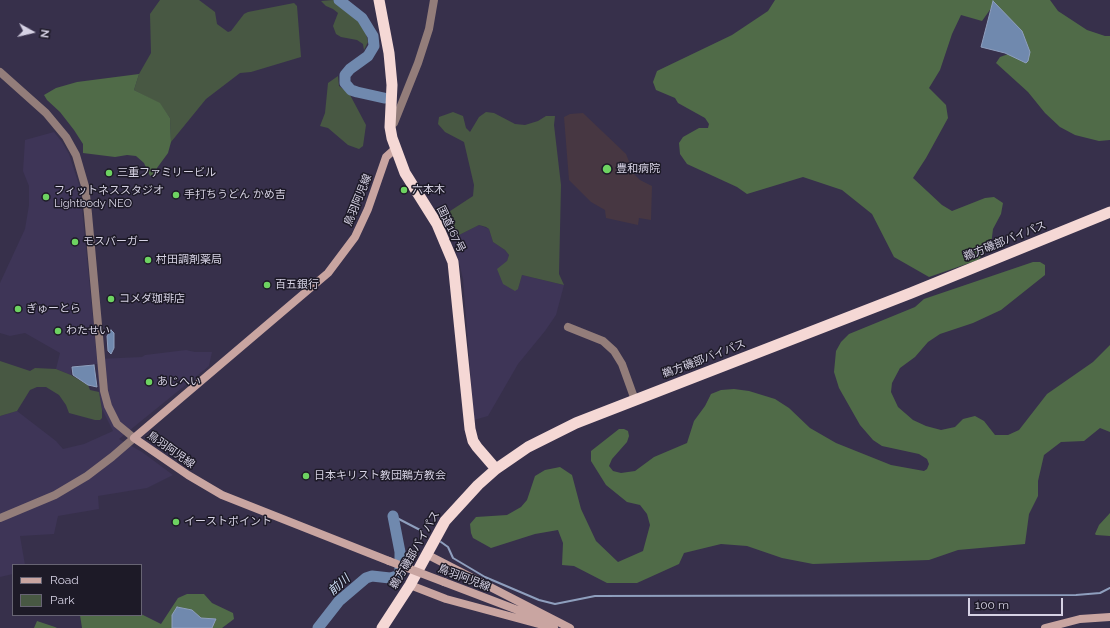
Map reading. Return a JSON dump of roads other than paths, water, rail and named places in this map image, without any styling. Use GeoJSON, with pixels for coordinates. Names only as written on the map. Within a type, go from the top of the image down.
{"type":"FeatureCollection","features":[{"type":"Feature","properties":{"kind":"highway","name":"国道167号"},"geometry":{"type":"LineString","coordinates":[[379,0],[385,26],[392,86],[390,127],[405,173],[435,221],[453,262],[470,429],[473,441],[496,469]]}},
{"type":"Feature","properties":{"kind":"highway","name":"鵜方磯部バイパス"},"geometry":{"type":"LineString","coordinates":[[382,628],[410,585],[426,554],[449,516],[462,501],[496,469],[511,457],[547,436],[576,423],[911,293],[1110,212]]}},
{"type":"Feature","properties":{"kind":"main road","name":"鳥羽阿児線"},"geometry":{"type":"LineString","coordinates":[[396,148],[386,157],[374,194],[358,231],[328,273],[134,438],[188,475],[222,495],[564,628]]}},
{"type":"Feature","properties":{"kind":"main road"},"geometry":{"type":"LineString","coordinates":[[426,554],[570,628]]}},
{"type":"Feature","properties":{"kind":"main road"},"geometry":{"type":"LineString","coordinates":[[410,585],[446,599],[554,628]]}},
{"type":"Feature","properties":{"kind":"main road"},"geometry":{"type":"LineString","coordinates":[[1045,628],[1080,619],[1110,617]]}},
{"type":"Feature","properties":{"kind":"street"},"geometry":{"type":"LineString","coordinates":[[390,127],[394,124],[418,63],[429,29],[434,0]]}},
{"type":"Feature","properties":{"kind":"street"},"geometry":{"type":"LineString","coordinates":[[0,72],[46,113],[66,137],[76,155],[85,186],[104,391],[108,406],[117,424],[134,438],[112,458],[87,476],[55,495],[0,518]]}},
{"type":"Feature","properties":{"kind":"street"},"geometry":{"type":"LineString","coordinates":[[568,327],[603,341],[614,350],[622,364],[635,400]]}},
{"type":"Feature","properties":{"kind":"water"},"geometry":{"type":"Polygon","coordinates":[[[993,1],[1022,31],[1030,52],[1026,63],[1005,53],[981,47],[993,1]]]}},
{"type":"Feature","properties":{"kind":"water"},"geometry":{"type":"Polygon","coordinates":[[[111,330],[114,333],[114,348],[111,354],[108,351],[107,336],[111,330]]]}},
{"type":"Feature","properties":{"kind":"water"},"geometry":{"type":"Polygon","coordinates":[[[94,365],[97,387],[88,385],[73,375],[72,367],[94,365]]]}},
{"type":"Feature","properties":{"kind":"water"},"geometry":{"type":"Polygon","coordinates":[[[177,607],[192,610],[201,618],[216,619],[212,628],[172,628],[172,615],[177,607]]]}},
{"type":"Feature","properties":{"kind":"waterway","name":"前川"},"geometry":{"type":"LineString","coordinates":[[339,0],[362,18],[373,36],[374,46],[368,56],[350,69],[345,75],[345,83],[351,90],[384,98]]}},
{"type":"Feature","properties":{"kind":"waterway"},"geometry":{"type":"LineString","coordinates":[[393,516],[422,531]]}},
{"type":"Feature","properties":{"kind":"waterway","name":"前川"},"geometry":{"type":"LineString","coordinates":[[318,628],[339,601],[366,578],[372,576],[390,578],[397,576],[400,572],[400,552],[393,516]]}},
{"type":"Feature","properties":{"kind":"waterway"},"geometry":{"type":"LineString","coordinates":[[441,542],[448,547],[453,558],[485,577],[539,600],[555,604],[595,596],[1076,595],[1100,593],[1110,588]]}},
{"type":"Feature","properties":{"kind":"place","name":"豊和病院"},"geometry":{"type":"Point","coordinates":[607,169]}},
{"type":"Feature","properties":{"kind":"place","name":"三重ファミリービル"},"geometry":{"type":"Point","coordinates":[109,173]}},
{"type":"Feature","properties":{"kind":"place","name":"六本木"},"geometry":{"type":"Point","coordinates":[404,190]}},
{"type":"Feature","properties":{"kind":"place","name":"手打ちうどん かめ吉"},"geometry":{"type":"Point","coordinates":[176,195]}},
{"type":"Feature","properties":{"kind":"place","name":"フィットネススタジオ Lightbody NEO"},"geometry":{"type":"Point","coordinates":[46,197]}},
{"type":"Feature","properties":{"kind":"place","name":"モスバーガー"},"geometry":{"type":"Point","coordinates":[75,242]}},
{"type":"Feature","properties":{"kind":"place","name":"村田調剤薬局"},"geometry":{"type":"Point","coordinates":[148,260]}},
{"type":"Feature","properties":{"kind":"place","name":"百五銀行"},"geometry":{"type":"Point","coordinates":[267,285]}},
{"type":"Feature","properties":{"kind":"place","name":"コメダ珈琲店"},"geometry":{"type":"Point","coordinates":[111,299]}},
{"type":"Feature","properties":{"kind":"place","name":"ぎゅーとら"},"geometry":{"type":"Point","coordinates":[18,309]}},
{"type":"Feature","properties":{"kind":"place","name":"わたせい"},"geometry":{"type":"Point","coordinates":[58,331]}},
{"type":"Feature","properties":{"kind":"place","name":"あじへい"},"geometry":{"type":"Point","coordinates":[149,382]}},
{"type":"Feature","properties":{"kind":"place","name":"日本キリスト教団鵜方教会"},"geometry":{"type":"Point","coordinates":[306,476]}},
{"type":"Feature","properties":{"kind":"place","name":"イーストポイント"},"geometry":{"type":"Point","coordinates":[176,522]}}]}
